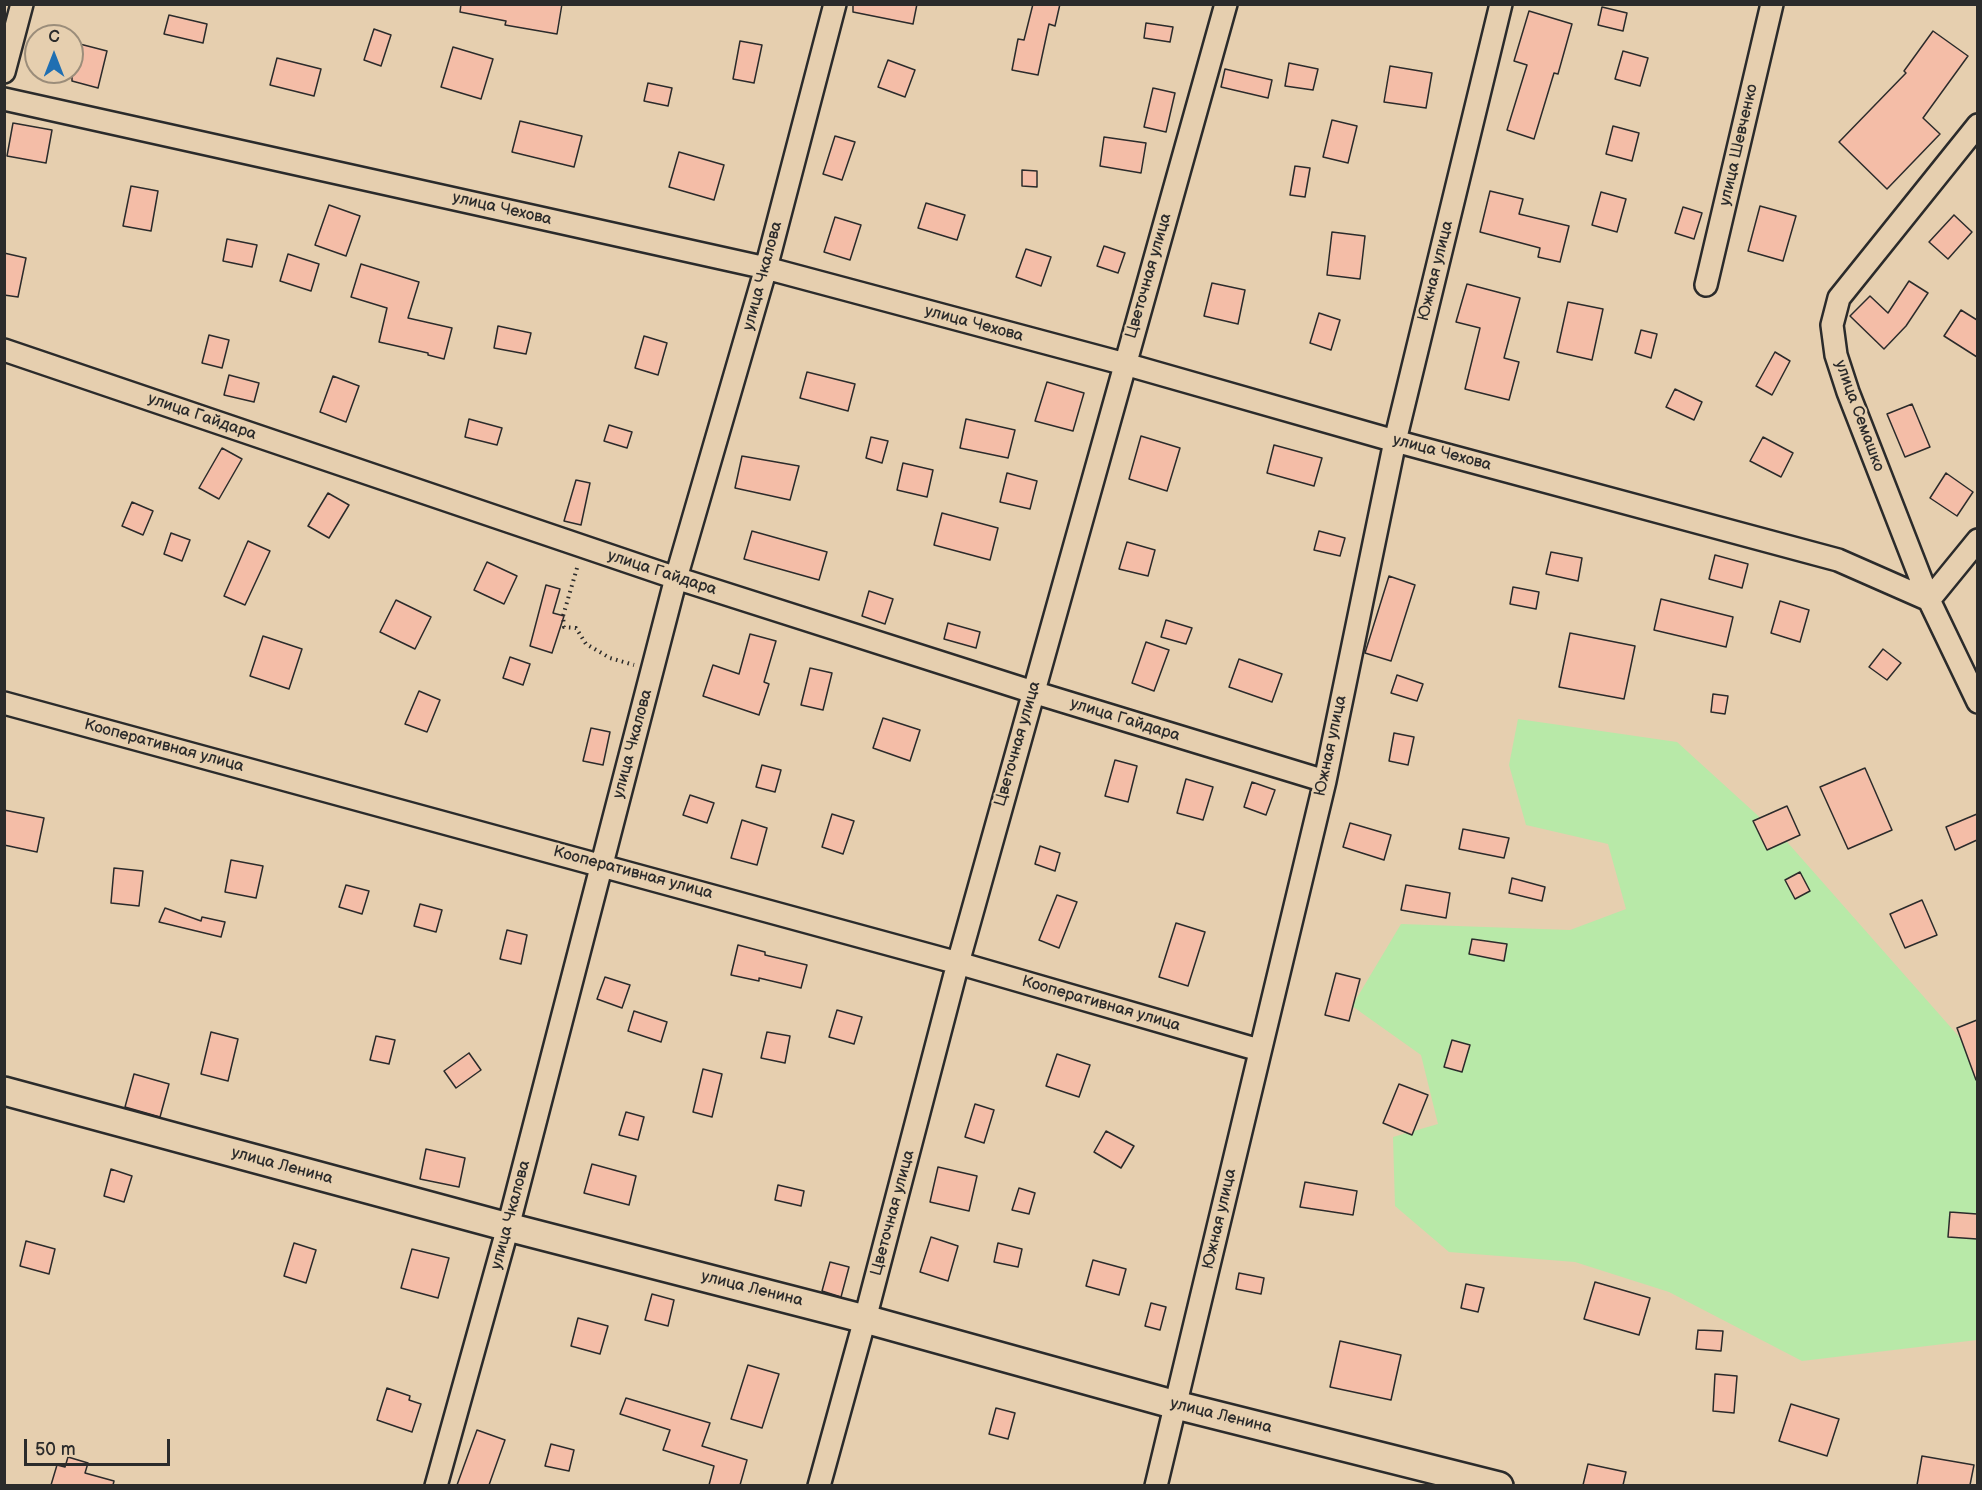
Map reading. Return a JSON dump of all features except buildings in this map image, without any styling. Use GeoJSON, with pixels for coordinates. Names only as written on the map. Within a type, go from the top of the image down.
{"type":"FeatureCollection","features":[{"type":"Feature","properties":{"kind":"street"},"geometry":{"type":"LineString","coordinates":[[4,72],[21,4]]}},
{"type":"Feature","properties":{"kind":"street","name":"улица Чкалова"},"geometry":{"type":"LineString","coordinates":[[436,1485],[508,1227],[676,578],[766,268],[835,4]]}},
{"type":"Feature","properties":{"kind":"street","name":"Цветочная улица"},"geometry":{"type":"LineString","coordinates":[[819,1485],[958,963],[1226,4]]}},
{"type":"Feature","properties":{"kind":"street","name":"Южная улица"},"geometry":{"type":"LineString","coordinates":[[1156,1485],[1325,781],[1395,441],[1501,4]]}},
{"type":"Feature","properties":{"kind":"street","name":"улица Шевченко"},"geometry":{"type":"LineString","coordinates":[[1706,285],[1772,4]]}},
{"type":"Feature","properties":{"kind":"street","name":"улица Чехова"},"geometry":{"type":"LineString","coordinates":[[4,99],[766,268],[1838,560],[1929,600]]}},
{"type":"Feature","properties":{"kind":"street","name":"улица Семашко"},"geometry":{"type":"LineString","coordinates":[[1977,125],[1839,298],[1832,325],[1836,355],[1848,392],[1929,600],[1977,702]]}},
{"type":"Feature","properties":{"kind":"street","name":"улица Гайдара"},"geometry":{"type":"LineString","coordinates":[[4,350],[676,578],[1033,692],[1325,781]]}},
{"type":"Feature","properties":{"kind":"street"},"geometry":{"type":"LineString","coordinates":[[1929,600],[1977,540]]}},
{"type":"Feature","properties":{"kind":"street","name":"Кооперативная улица"},"geometry":{"type":"LineString","coordinates":[[4,703],[601,864],[958,963],[1259,1050]]}},
{"type":"Feature","properties":{"kind":"street","name":"улица Ленина"},"geometry":{"type":"LineString","coordinates":[[4,1091],[508,1227],[865,1318],[1176,1405],[1492,1484]]}},
{"type":"Feature","properties":{"kind":"path"},"geometry":{"type":"LineString","coordinates":[[577,568],[563,616],[564,627],[576,628],[586,644],[610,658],[634,665]]}},
{"type":"Feature","properties":{"kind":"green space"},"geometry":{"type":"Polygon","coordinates":[[[1518,719],[1677,742],[1788,843],[1977,1057],[1977,1340],[1802,1361],[1669,1292],[1575,1262],[1449,1252],[1395,1206],[1393,1137],[1438,1124],[1421,1055],[1352,1006],[1401,924],[1570,930],[1626,909],[1608,844],[1526,825],[1509,765],[1518,719]]]}}]}
